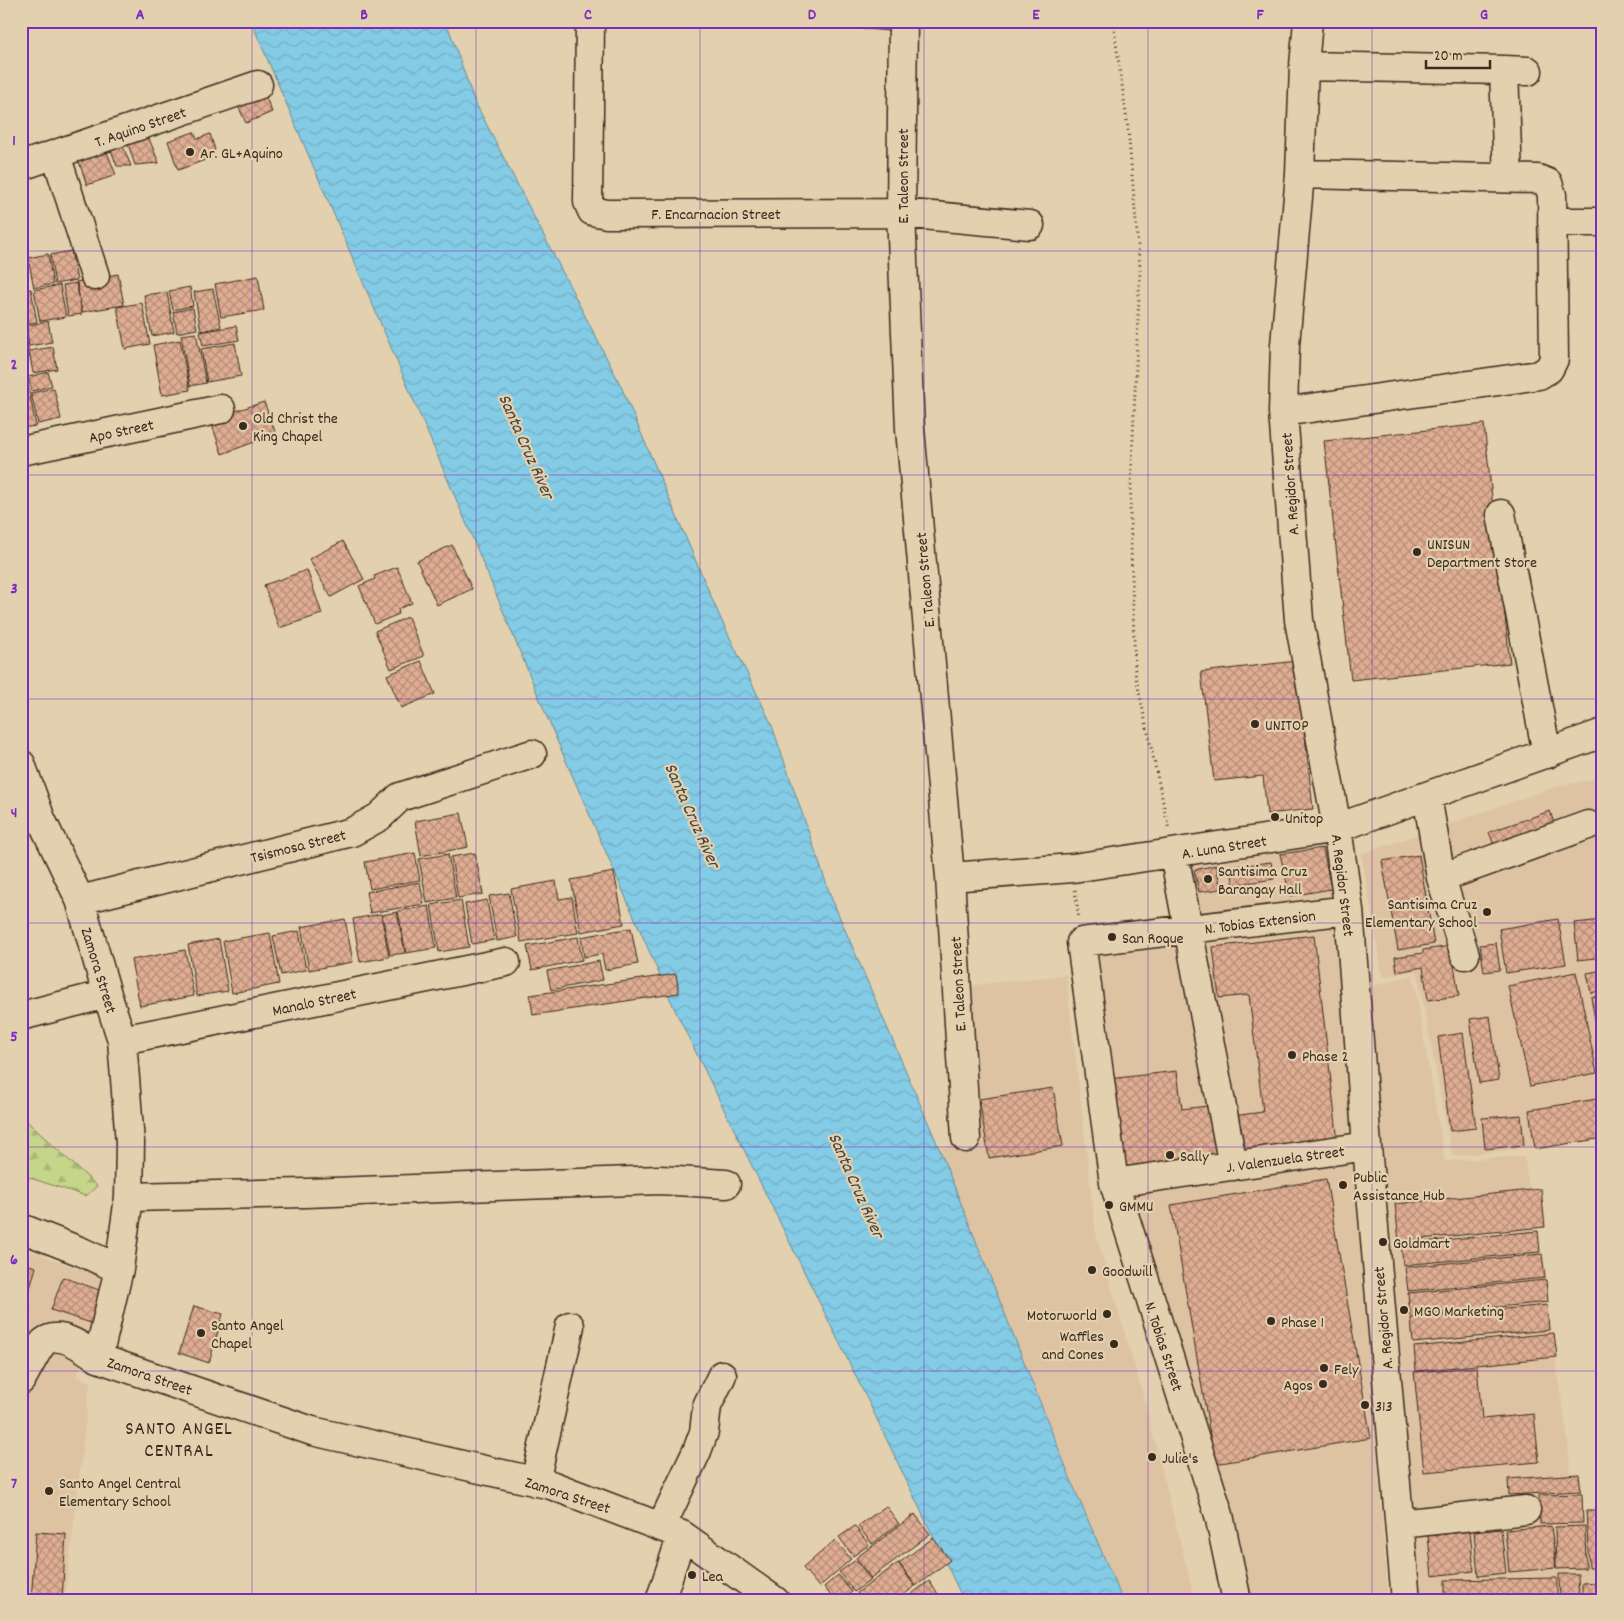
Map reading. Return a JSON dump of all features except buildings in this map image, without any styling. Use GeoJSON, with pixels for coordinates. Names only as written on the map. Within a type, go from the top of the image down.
{"type":"FeatureCollection","features":[{"type":"Feature","properties":{"kind":"street","name":"F. Encarnacion Street"},"geometry":{"type":"LineString","coordinates":[[590,21],[588,202],[592,211],[607,214],[901,213],[1030,225]]}},
{"type":"Feature","properties":{"kind":"street","name":"E. Taleon Street"},"geometry":{"type":"LineString","coordinates":[[903,21],[901,213],[910,429],[950,877],[966,1138]]}},
{"type":"Feature","properties":{"kind":"street","name":"A. Regidor Street"},"geometry":{"type":"LineString","coordinates":[[1308,21],[1304,66],[1300,174],[1285,345],[1283,412],[1299,620],[1337,828],[1349,910],[1406,1601]]}},
{"type":"Feature","properties":{"kind":"street"},"geometry":{"type":"LineString","coordinates":[[1304,66],[1516,70],[1508,178]]}},
{"type":"Feature","properties":{"kind":"street","name":"T. Aquino Street"},"geometry":{"type":"LineString","coordinates":[[21,166],[258,84]]}},
{"type":"Feature","properties":{"kind":"street"},"geometry":{"type":"LineString","coordinates":[[56,155],[95,276]]}},
{"type":"Feature","properties":{"kind":"street"},"geometry":{"type":"LineString","coordinates":[[1283,412],[1539,375],[1549,369],[1554,359],[1552,195],[1548,183],[1538,179],[1300,174]]}},
{"type":"Feature","properties":{"kind":"street"},"geometry":{"type":"LineString","coordinates":[[1552,222],[1603,222]]}},
{"type":"Feature","properties":{"kind":"street","name":"Apo Street"},"geometry":{"type":"LineString","coordinates":[[21,451],[222,409]]}},
{"type":"Feature","properties":{"kind":"street"},"geometry":{"type":"LineString","coordinates":[[1501,514],[1547,754]]}},
{"type":"Feature","properties":{"kind":"street","name":"A. Luna Street"},"geometry":{"type":"LineString","coordinates":[[950,877],[1073,868],[1337,828],[1603,733]]}},
{"type":"Feature","properties":{"kind":"street","name":"Tsismosa Street"},"geometry":{"type":"LineString","coordinates":[[80,900],[352,832],[379,816],[400,797],[532,754]]}},
{"type":"Feature","properties":{"kind":"street","name":"Zamora Street"},"geometry":{"type":"LineString","coordinates":[[21,764],[41,819],[80,900],[122,1040],[130,1142],[129,1197],[120,1270],[98,1358],[312,1431],[551,1485],[671,1531],[775,1601]]}},
{"type":"Feature","properties":{"kind":"street"},"geometry":{"type":"LineString","coordinates":[[1426,796],[1441,878],[1465,955]]}},
{"type":"Feature","properties":{"kind":"street"},"geometry":{"type":"LineString","coordinates":[[1441,878],[1588,825]]}},
{"type":"Feature","properties":{"kind":"street"},"geometry":{"type":"LineString","coordinates":[[1174,854],[1233,1166]]}},
{"type":"Feature","properties":{"kind":"street","name":"N. Tobias Extension"},"geometry":{"type":"LineString","coordinates":[[1082,942],[1349,910]]}},
{"type":"Feature","properties":{"kind":"street","name":"N. Tobias Street"},"geometry":{"type":"LineString","coordinates":[[1082,942],[1114,1182],[1219,1515],[1237,1601]]}},
{"type":"Feature","properties":{"kind":"street","name":"Manalo Street"},"geometry":{"type":"LineString","coordinates":[[122,1040],[506,962]]}},
{"type":"Feature","properties":{"kind":"street"},"geometry":{"type":"LineString","coordinates":[[21,1016],[107,994]]}},
{"type":"Feature","properties":{"kind":"street","name":"J. Valenzuela Street"},"geometry":{"type":"LineString","coordinates":[[1114,1182],[1367,1146]]}},
{"type":"Feature","properties":{"kind":"street"},"geometry":{"type":"LineString","coordinates":[[129,1197],[306,1194],[660,1180],[726,1184]]}},
{"type":"Feature","properties":{"kind":"street"},"geometry":{"type":"LineString","coordinates":[[21,1228],[82,1252],[120,1270]]}},
{"type":"Feature","properties":{"kind":"street"},"geometry":{"type":"LineString","coordinates":[[534,1482],[570,1326]]}},
{"type":"Feature","properties":{"kind":"street"},"geometry":{"type":"LineString","coordinates":[[21,1380],[44,1342],[56,1338],[77,1343],[98,1358]]}},
{"type":"Feature","properties":{"kind":"street"},"geometry":{"type":"LineString","coordinates":[[660,1601],[671,1531],[704,1432],[707,1406],[722,1375]]}},
{"type":"Feature","properties":{"kind":"street"},"geometry":{"type":"LineString","coordinates":[[1400,1524],[1526,1510]]}},
{"type":"Feature","properties":{"kind":"path"},"geometry":{"type":"LineString","coordinates":[[1113,21],[1128,128],[1140,269],[1130,512],[1136,673],[1174,854]]}},
{"type":"Feature","properties":{"kind":"path"},"geometry":{"type":"LineString","coordinates":[[1073,868],[1082,942]]}},
{"type":"Feature","properties":{"kind":"shaded area","name":"Santisima Cruz Elementary School"},"geometry":{"type":"Polygon","coordinates":[[[1603,777],[1603,1140],[1452,1156],[1417,971],[1383,977],[1361,854],[1555,787],[1603,777]]]}},
{"type":"Feature","properties":{"kind":"shaded area"},"geometry":{"type":"Polygon","coordinates":[[[1330,840],[1341,896],[1195,917],[1186,860],[1330,840]]]}},
{"type":"Feature","properties":{"kind":"shaded area"},"geometry":{"type":"Polygon","coordinates":[[[1337,924],[1388,1601],[1252,1601],[1227,1496],[1117,1172],[1097,956],[1337,924]]]}},
{"type":"Feature","properties":{"kind":"shaded area"},"geometry":{"type":"Polygon","coordinates":[[[1066,975],[1096,1235],[1142,1391],[1195,1601],[1123,1601],[1075,1490],[939,1148],[959,1144],[966,986],[1066,975]]]}},
{"type":"Feature","properties":{"kind":"shaded area"},"geometry":{"type":"Polygon","coordinates":[[[1413,975],[1445,1161],[1524,1156],[1568,1442],[1574,1524],[1603,1522],[1603,1601],[1417,1601],[1366,988],[1413,975]]]}},
{"type":"Feature","properties":{"kind":"shaded area","name":"Santo Angel Central Elementary School"},"geometry":{"type":"Polygon","coordinates":[[[21,1248],[110,1280],[77,1377],[90,1382],[65,1601],[21,1601],[21,1248]]]}},
{"type":"Feature","properties":{"kind":"green space"},"geometry":{"type":"Polygon","coordinates":[[[21,1116],[97,1186],[86,1196],[21,1175],[21,1116]]]}},
{"type":"Feature","properties":{"kind":"water","name":"Santa Cruz River"},"geometry":{"type":"Polygon","coordinates":[[[251,21],[446,21],[474,100],[620,384],[719,615],[771,723],[831,897],[939,1148],[1075,1490],[1123,1601],[964,1601],[874,1413],[675,1010],[555,736],[468,527],[251,21]]]}},
{"type":"Feature","properties":{"kind":"place","name":"Ar. GL+Aquino"},"geometry":{"type":"Point","coordinates":[190,152]}},
{"type":"Feature","properties":{"kind":"place","name":"Old Christ the King Chapel"},"geometry":{"type":"Point","coordinates":[243,426]}},
{"type":"Feature","properties":{"kind":"place","name":"UNISUN Department Store"},"geometry":{"type":"Point","coordinates":[1417,552]}},
{"type":"Feature","properties":{"kind":"place","name":"UNITOP"},"geometry":{"type":"Point","coordinates":[1255,724]}},
{"type":"Feature","properties":{"kind":"place","name":"Unitop"},"geometry":{"type":"Point","coordinates":[1275,817]}},
{"type":"Feature","properties":{"kind":"place","name":"Santisima Cruz Barangay Hall"},"geometry":{"type":"Point","coordinates":[1208,879]}},
{"type":"Feature","properties":{"kind":"place","name":"Santisima Cruz Elementary School"},"geometry":{"type":"Point","coordinates":[1487,912]}},
{"type":"Feature","properties":{"kind":"place","name":"San Roque"},"geometry":{"type":"Point","coordinates":[1112,937]}},
{"type":"Feature","properties":{"kind":"place","name":"Phase 2"},"geometry":{"type":"Point","coordinates":[1292,1055]}},
{"type":"Feature","properties":{"kind":"place","name":"Sally"},"geometry":{"type":"Point","coordinates":[1170,1155]}},
{"type":"Feature","properties":{"kind":"place","name":"Public Assistance Hub"},"geometry":{"type":"Point","coordinates":[1343,1185]}},
{"type":"Feature","properties":{"kind":"place","name":"GMMU"},"geometry":{"type":"Point","coordinates":[1109,1205]}},
{"type":"Feature","properties":{"kind":"place","name":"Goldmart"},"geometry":{"type":"Point","coordinates":[1383,1242]}},
{"type":"Feature","properties":{"kind":"place","name":"Goodwill"},"geometry":{"type":"Point","coordinates":[1092,1270]}},
{"type":"Feature","properties":{"kind":"place","name":"MGO Marketing"},"geometry":{"type":"Point","coordinates":[1404,1310]}},
{"type":"Feature","properties":{"kind":"place","name":"Motorworld"},"geometry":{"type":"Point","coordinates":[1107,1314]}},
{"type":"Feature","properties":{"kind":"place","name":"Phase 1"},"geometry":{"type":"Point","coordinates":[1271,1321]}},
{"type":"Feature","properties":{"kind":"place","name":"Santo Angel Chapel"},"geometry":{"type":"Point","coordinates":[201,1333]}},
{"type":"Feature","properties":{"kind":"place","name":"Waffles and Cones"},"geometry":{"type":"Point","coordinates":[1114,1344]}},
{"type":"Feature","properties":{"kind":"place","name":"Fely"},"geometry":{"type":"Point","coordinates":[1324,1368]}},
{"type":"Feature","properties":{"kind":"place","name":"Agos"},"geometry":{"type":"Point","coordinates":[1323,1384]}},
{"type":"Feature","properties":{"kind":"place","name":"313"},"geometry":{"type":"Point","coordinates":[1365,1405]}},
{"type":"Feature","properties":{"kind":"place","name":"Julie's"},"geometry":{"type":"Point","coordinates":[1152,1457]}},
{"type":"Feature","properties":{"kind":"place","name":"Santo Angel Central Elementary School"},"geometry":{"type":"Point","coordinates":[49,1491]}},
{"type":"Feature","properties":{"kind":"place","name":"Lea"},"geometry":{"type":"Point","coordinates":[692,1575]}},
{"type":"Feature","properties":{"kind":"district","name":"SANTO ANGEL CENTRAL"},"geometry":{"type":"Point","coordinates":[179,1438]}}]}
